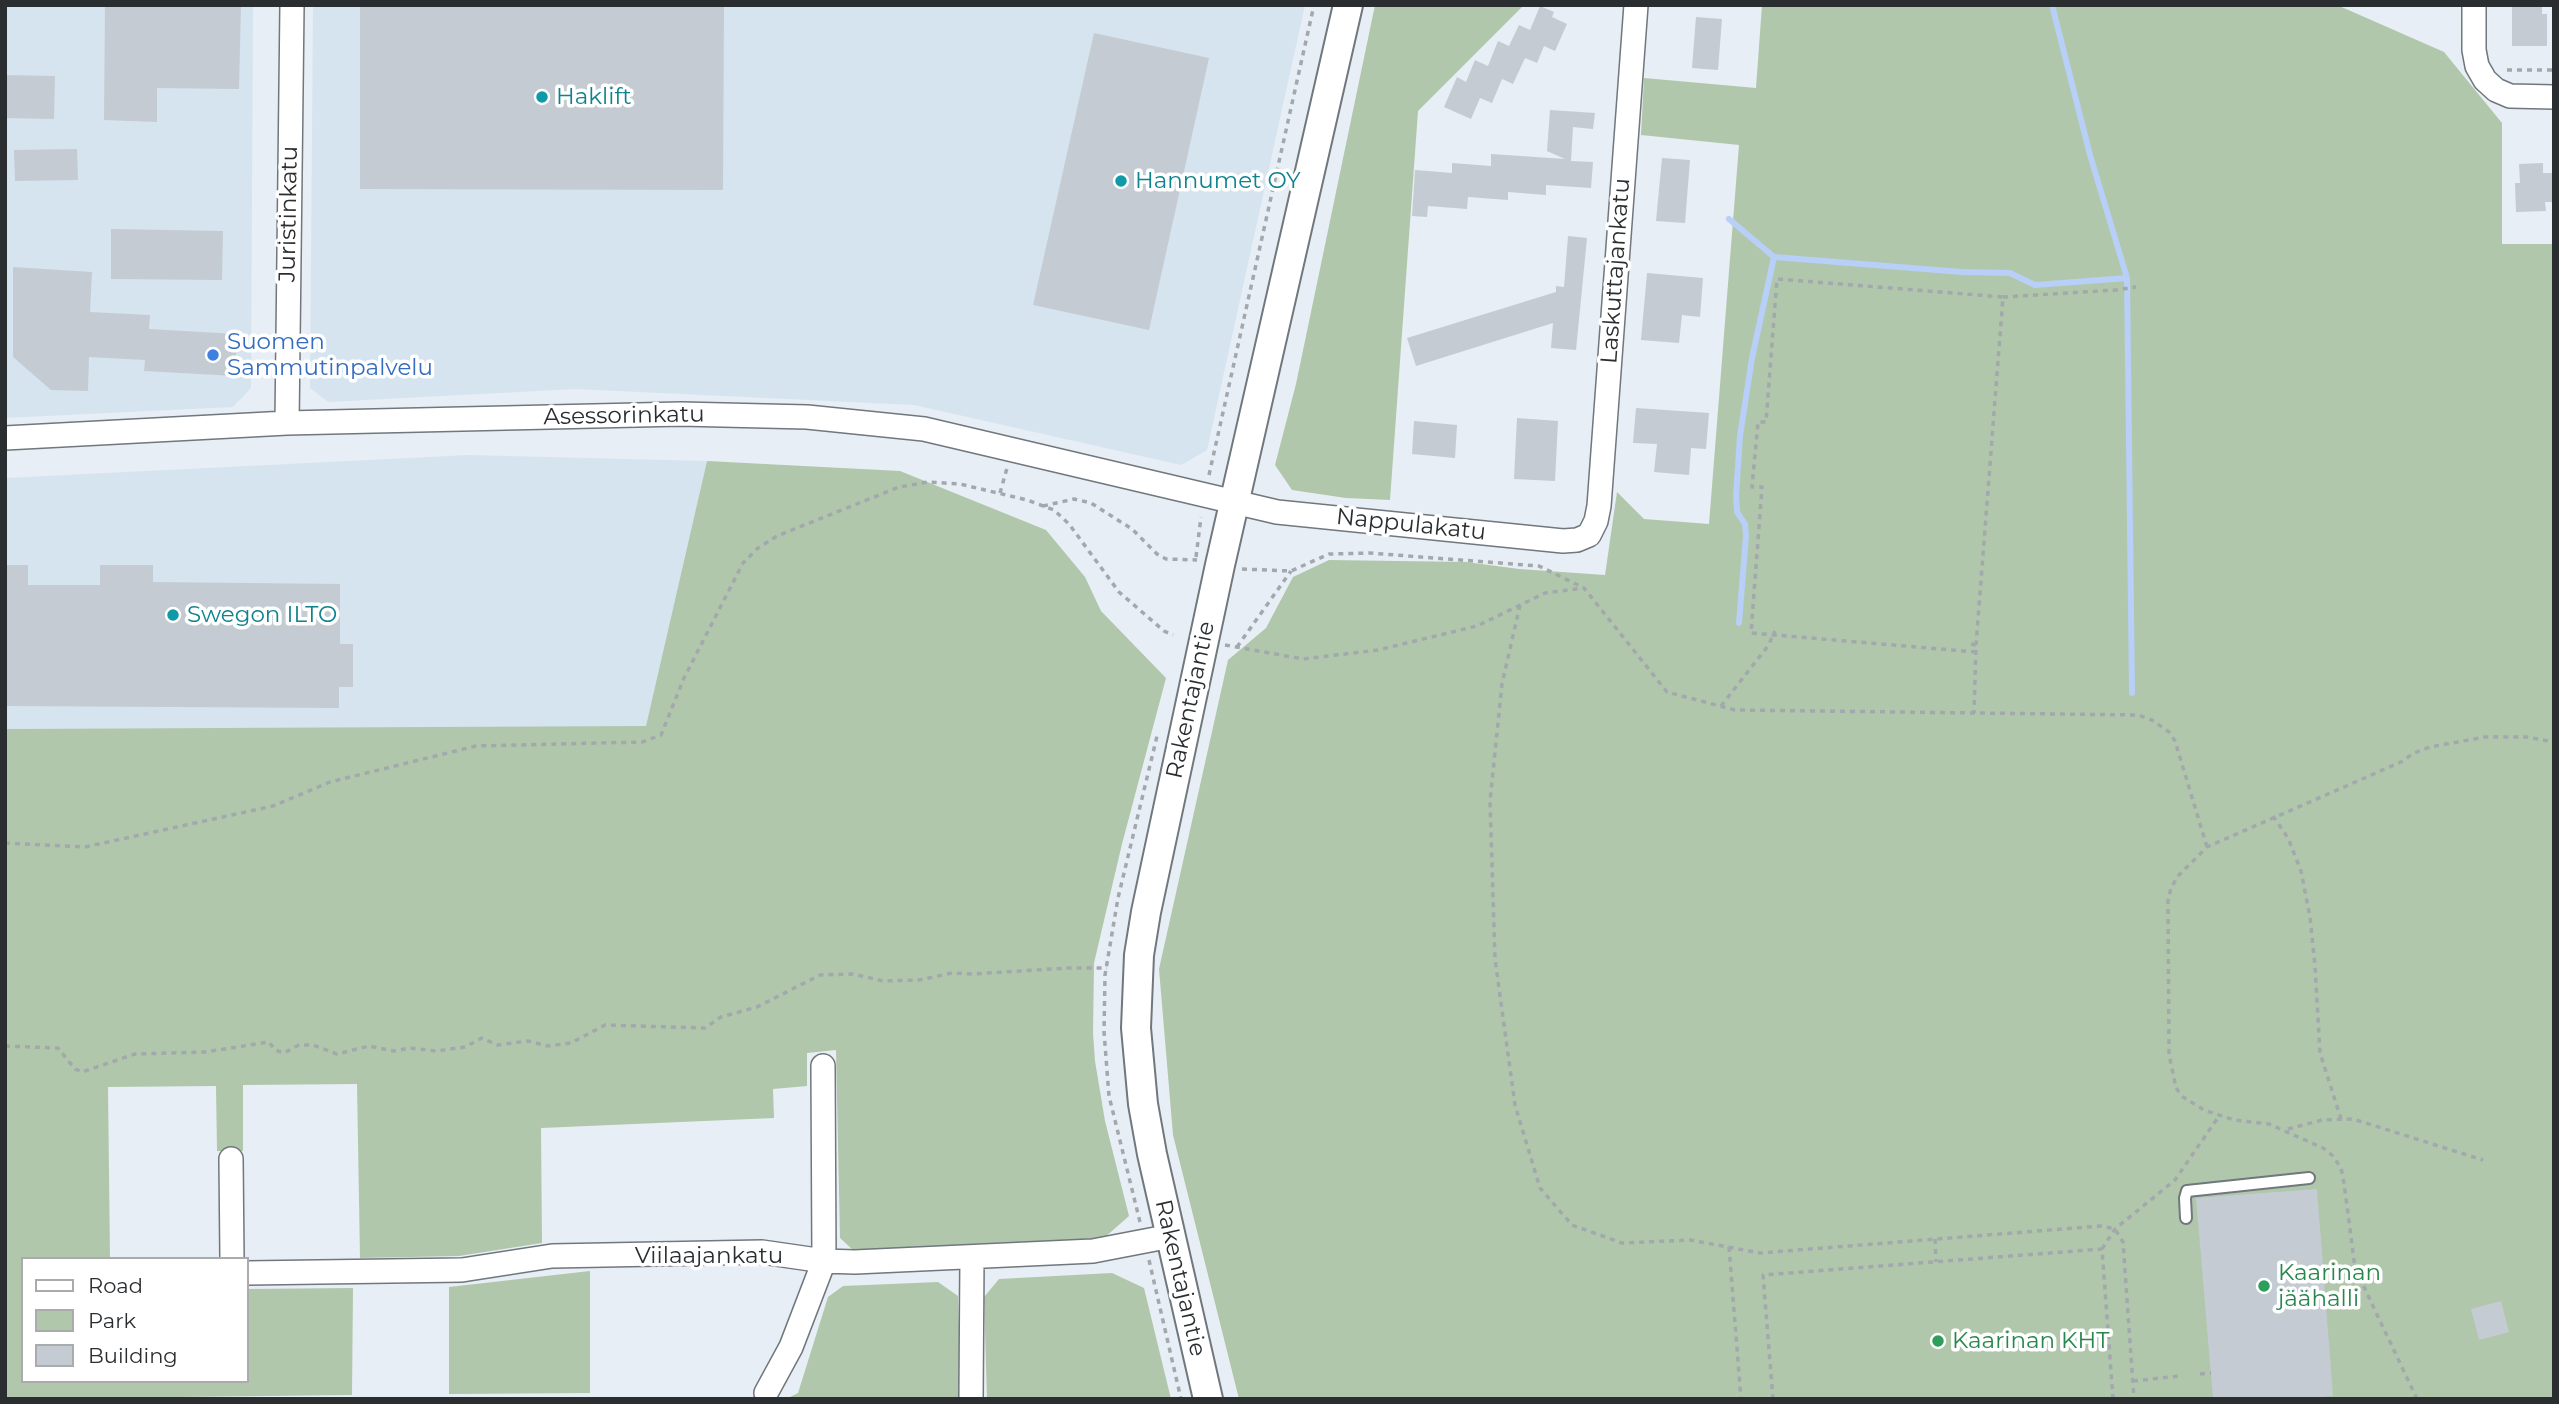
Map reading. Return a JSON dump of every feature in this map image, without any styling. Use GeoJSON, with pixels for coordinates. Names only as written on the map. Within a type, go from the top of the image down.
{"type":"FeatureCollection","features":[{"type":"Feature","properties":{"kind":"street","name":"Juristinkatu"},"geometry":{"type":"LineString","coordinates":[[287,423],[292,5]]}},
{"type":"Feature","properties":{"kind":"street","name":"Rakentajantie"},"geometry":{"type":"LineString","coordinates":[[1208,1399],[1152,1154],[1139,1070],[1136,1028],[1139,955],[1234,502],[1348,5]]}},
{"type":"Feature","properties":{"kind":"street","name":"Laskuttajankatu"},"geometry":{"type":"LineString","coordinates":[[1589,535],[1597,522],[1599,506],[1636,5]]}},
{"type":"Feature","properties":{"kind":"street"},"geometry":{"type":"LineString","coordinates":[[2474,5],[2474,50],[2477,65],[2486,80],[2496,90],[2510,96],[2554,97]]}},
{"type":"Feature","properties":{"kind":"street","name":"Asessorinkatu"},"geometry":{"type":"LineString","coordinates":[[5,438],[287,423],[681,414],[807,417],[924,429],[1234,502]]}},
{"type":"Feature","properties":{"kind":"street","name":"Nappulakatu"},"geometry":{"type":"LineString","coordinates":[[1234,502],[1277,512],[1563,541],[1577,540],[1589,535]]}},
{"type":"Feature","properties":{"kind":"street"},"geometry":{"type":"LineString","coordinates":[[766,1393],[791,1347],[824,1261],[822,1066]]}},
{"type":"Feature","properties":{"kind":"street"},"geometry":{"type":"LineString","coordinates":[[231,1159],[232,1257]]}},
{"type":"Feature","properties":{"kind":"street","name":"Viilaajankatu"},"geometry":{"type":"LineString","coordinates":[[248,1273],[462,1270],[552,1256],[762,1252],[824,1261],[972,1257],[1093,1251],[1171,1236]]}},
{"type":"Feature","properties":{"kind":"street"},"geometry":{"type":"LineString","coordinates":[[971,1399],[972,1257]]}},
{"type":"Feature","properties":{"kind":"lane"},"geometry":{"type":"LineString","coordinates":[[2186,1218],[2187,1191],[2309,1178]]}},
{"type":"Feature","properties":{"kind":"path"},"geometry":{"type":"LineString","coordinates":[[2477,65],[2508,70],[2554,70]]}},
{"type":"Feature","properties":{"kind":"path"},"geometry":{"type":"LineString","coordinates":[[1976,652],[1751,633],[1762,487],[1752,487],[1758,422],[1766,422],[1777,279],[2004,297],[2136,287]]}},
{"type":"Feature","properties":{"kind":"path"},"geometry":{"type":"LineString","coordinates":[[1974,713],[1976,652],[1973,645],[2004,297]]}},
{"type":"Feature","properties":{"kind":"path"},"geometry":{"type":"LineString","coordinates":[[5,843],[85,847],[273,806],[330,782],[476,746],[642,742],[661,735],[684,678],[743,563],[767,542],[797,527],[899,487],[928,482],[960,484],[1027,500],[1054,510],[1069,524],[1119,592],[1164,631],[1173,635]]}},
{"type":"Feature","properties":{"kind":"path"},"geometry":{"type":"LineString","coordinates":[[1043,506],[1074,499],[1091,503],[1132,529],[1157,554],[1166,559],[1195,560]]}},
{"type":"Feature","properties":{"kind":"path"},"geometry":{"type":"LineString","coordinates":[[1234,568],[1291,571],[1329,554],[1369,553],[1539,566],[1584,588],[1667,692],[1735,710],[2138,715],[2152,720],[2169,732],[2175,741],[2207,847]]}},
{"type":"Feature","properties":{"kind":"path"},"geometry":{"type":"LineString","coordinates":[[1237,647],[1291,571]]}},
{"type":"Feature","properties":{"kind":"path"},"geometry":{"type":"LineString","coordinates":[[1219,643],[1303,659],[1378,650],[1477,626],[1545,593],[1584,588]]}},
{"type":"Feature","properties":{"kind":"path"},"geometry":{"type":"LineString","coordinates":[[1520,605],[1502,684],[1490,801],[1496,959],[1516,1105],[1540,1188],[1572,1225],[1622,1243],[1690,1240],[1760,1252],[2101,1226],[2115,1229],[2123,1242],[2134,1399]]}},
{"type":"Feature","properties":{"kind":"path"},"geometry":{"type":"LineString","coordinates":[[1721,706],[1768,646],[1774,633]]}},
{"type":"Feature","properties":{"kind":"path"},"geometry":{"type":"LineString","coordinates":[[2417,1399],[2355,1268],[2341,1168],[2333,1156],[2286,1130],[2269,1124],[2219,1116],[2183,1097],[2176,1087],[2169,1054],[2168,901],[2178,876],[2207,847],[2401,762],[2414,753],[2430,747],[2485,737],[2527,737],[2554,742]]}},
{"type":"Feature","properties":{"kind":"path"},"geometry":{"type":"LineString","coordinates":[[2273,816],[2288,838],[2301,871],[2310,916],[2320,1053],[2341,1119]]}},
{"type":"Feature","properties":{"kind":"path"},"geometry":{"type":"LineString","coordinates":[[5,1046],[58,1048],[75,1069],[82,1072],[135,1054],[205,1052],[269,1042],[275,1050],[284,1052],[299,1045],[313,1045],[337,1054],[369,1046],[394,1051],[410,1048],[436,1051],[465,1047],[482,1038],[497,1045],[528,1041],[548,1046],[571,1043],[605,1026],[705,1028],[721,1017],[757,1007],[820,975],[853,974],[883,981],[907,981],[952,973],[1107,968]]}},
{"type":"Feature","properties":{"kind":"path"},"geometry":{"type":"LineString","coordinates":[[2113,1399],[2102,1249],[2115,1229],[2175,1180],[2219,1116]]}},
{"type":"Feature","properties":{"kind":"path"},"geometry":{"type":"LineString","coordinates":[[2286,1130],[2322,1120],[2353,1119],[2483,1160]]}},
{"type":"Feature","properties":{"kind":"path"},"geometry":{"type":"LineString","coordinates":[[1934,1239],[1936,1262]]}},
{"type":"Feature","properties":{"kind":"path"},"geometry":{"type":"LineString","coordinates":[[1729,1247],[1741,1399]]}},
{"type":"Feature","properties":{"kind":"path"},"geometry":{"type":"LineString","coordinates":[[1773,1399],[1763,1275],[2102,1249]]}},
{"type":"Feature","properties":{"kind":"path"},"geometry":{"type":"LineString","coordinates":[[2200,1374],[2211,1373]]}},
{"type":"Feature","properties":{"kind":"path"},"geometry":{"type":"LineString","coordinates":[[2133,1381],[2180,1376]]}},
{"type":"Feature","properties":{"kind":"shaded area"},"geometry":{"type":"Polygon","coordinates":[[[5,5],[253,5],[251,388],[233,407],[5,418],[5,5]]]}},
{"type":"Feature","properties":{"kind":"shaded area"},"geometry":{"type":"Polygon","coordinates":[[[313,5],[1305,5],[1207,450],[1181,465],[914,405],[576,389],[328,402],[310,388],[313,5]]]}},
{"type":"Feature","properties":{"kind":"shaded area"},"geometry":{"type":"Polygon","coordinates":[[[469,455],[707,461],[646,727],[5,729],[5,478],[469,455]]]}},
{"type":"Feature","properties":{"kind":"green space"},"geometry":{"type":"Polygon","coordinates":[[[1375,5],[1524,5],[1418,111],[1390,500],[1346,498],[1292,490],[1275,465],[1296,384],[1375,5]]]}},
{"type":"Feature","properties":{"kind":"green space"},"geometry":{"type":"Polygon","coordinates":[[[1762,5],[2337,5],[2444,52],[2502,123],[2502,244],[2554,244],[2554,1399],[1239,1399],[1173,1135],[1159,969],[1228,660],[1266,628],[1293,577],[1329,560],[1466,562],[1605,575],[1617,492],[1644,519],[1709,524],[1739,145],[1641,135],[1644,78],[1756,88],[1762,5]]]}},
{"type":"Feature","properties":{"kind":"green space"},"geometry":{"type":"Polygon","coordinates":[[[707,461],[900,471],[1046,530],[1085,577],[1101,611],[1166,678],[1094,963],[1095,1061],[1105,1121],[1129,1216],[1104,1238],[853,1250],[840,1238],[836,1050],[807,1053],[807,1086],[773,1089],[774,1118],[541,1128],[542,1243],[459,1256],[360,1258],[357,1084],[243,1085],[243,1151],[217,1151],[216,1086],[108,1087],[110,1257],[21,1257],[21,1383],[248,1383],[248,1289],[353,1288],[352,1395],[5,1399],[5,729],[646,726],[707,461]]]}},
{"type":"Feature","properties":{"kind":"green space"},"geometry":{"type":"Polygon","coordinates":[[[590,1271],[590,1393],[449,1394],[449,1287],[590,1271]]]}},
{"type":"Feature","properties":{"kind":"green space"},"geometry":{"type":"Polygon","coordinates":[[[1112,1273],[1144,1288],[1171,1399],[987,1399],[984,1297],[999,1279],[1112,1273]]]}},
{"type":"Feature","properties":{"kind":"green space"},"geometry":{"type":"Polygon","coordinates":[[[938,1282],[958,1296],[961,1391],[958,1399],[786,1399],[798,1393],[828,1297],[843,1286],[938,1282]]]}},
{"type":"Feature","properties":{"kind":"building"},"geometry":{"type":"Polygon","coordinates":[[[105,5],[241,5],[239,89],[157,88],[157,122],[104,120],[105,5]]]}},
{"type":"Feature","properties":{"kind":"building","name":"Haklift"},"geometry":{"type":"Polygon","coordinates":[[[360,5],[724,5],[723,190],[360,189],[360,5]]]}},
{"type":"Feature","properties":{"kind":"building"},"geometry":{"type":"Polygon","coordinates":[[[2512,5],[2542,5],[2542,14],[2547,14],[2547,46],[2512,46],[2512,5]]]}},
{"type":"Feature","properties":{"kind":"building"},"geometry":{"type":"Polygon","coordinates":[[[1540,6],[1554,12],[1552,17],[1567,24],[1555,51],[1544,46],[1537,63],[1525,58],[1513,84],[1502,79],[1492,103],[1480,98],[1471,119],[1444,107],[1457,77],[1466,82],[1475,60],[1488,66],[1498,41],[1509,46],[1519,25],[1530,30],[1540,6]]]}},
{"type":"Feature","properties":{"kind":"building"},"geometry":{"type":"Polygon","coordinates":[[[1696,17],[1722,19],[1718,70],[1692,68],[1696,17]]]}},
{"type":"Feature","properties":{"kind":"building","name":"Hannumet OY"},"geometry":{"type":"Polygon","coordinates":[[[1094,33],[1209,58],[1149,330],[1033,305],[1094,33]]]}},
{"type":"Feature","properties":{"kind":"building"},"geometry":{"type":"Polygon","coordinates":[[[5,75],[55,76],[54,119],[5,118],[5,75]]]}},
{"type":"Feature","properties":{"kind":"building"},"geometry":{"type":"Polygon","coordinates":[[[1550,110],[1595,113],[1593,129],[1573,127],[1571,161],[1593,162],[1591,188],[1546,185],[1546,195],[1508,192],[1508,200],[1468,197],[1467,209],[1428,206],[1427,217],[1412,216],[1415,170],[1452,173],[1452,163],[1491,166],[1491,154],[1565,159],[1547,151],[1550,110]]]}},
{"type":"Feature","properties":{"kind":"building"},"geometry":{"type":"Polygon","coordinates":[[[77,149],[78,180],[15,181],[14,150],[77,149]]]}},
{"type":"Feature","properties":{"kind":"building"},"geometry":{"type":"Polygon","coordinates":[[[1662,158],[1690,160],[1685,223],[1656,221],[1662,158]]]}},
{"type":"Feature","properties":{"kind":"building"},"geometry":{"type":"Polygon","coordinates":[[[2543,163],[2543,173],[2554,173],[2554,202],[2545,202],[2546,211],[2516,212],[2515,183],[2520,183],[2519,164],[2543,163]]]}},
{"type":"Feature","properties":{"kind":"building"},"geometry":{"type":"Polygon","coordinates":[[[111,229],[223,231],[222,280],[111,279],[111,229]]]}},
{"type":"Feature","properties":{"kind":"building"},"geometry":{"type":"Polygon","coordinates":[[[1568,236],[1587,238],[1576,350],[1551,348],[1553,323],[1416,366],[1407,338],[1556,292],[1556,286],[1564,287],[1568,236]]]}},
{"type":"Feature","properties":{"kind":"building"},"geometry":{"type":"Polygon","coordinates":[[[13,267],[92,272],[90,312],[150,315],[149,329],[237,334],[235,376],[144,371],[145,360],[89,357],[88,391],[51,390],[13,357],[13,267]]]}},
{"type":"Feature","properties":{"kind":"building"},"geometry":{"type":"Polygon","coordinates":[[[1647,273],[1703,278],[1700,317],[1682,315],[1679,343],[1641,340],[1647,273]]]}},
{"type":"Feature","properties":{"kind":"building"},"geometry":{"type":"Polygon","coordinates":[[[1636,408],[1709,413],[1706,449],[1691,448],[1689,475],[1654,472],[1657,444],[1633,443],[1636,408]]]}},
{"type":"Feature","properties":{"kind":"building"},"geometry":{"type":"Polygon","coordinates":[[[1517,418],[1558,421],[1555,481],[1514,479],[1517,418]]]}},
{"type":"Feature","properties":{"kind":"building"},"geometry":{"type":"Polygon","coordinates":[[[1414,421],[1457,425],[1455,458],[1412,454],[1414,421]]]}},
{"type":"Feature","properties":{"kind":"building","name":"Swegon ILTO"},"geometry":{"type":"Polygon","coordinates":[[[5,565],[28,565],[28,585],[100,585],[100,565],[153,565],[153,582],[340,584],[340,644],[353,644],[353,687],[339,687],[339,708],[5,706],[5,565]]]}},
{"type":"Feature","properties":{"kind":"building","name":"Kaarinan jäähalli"},"geometry":{"type":"Polygon","coordinates":[[[2317,1189],[2333,1396],[2299,1399],[2213,1399],[2196,1198],[2317,1189]]]}},
{"type":"Feature","properties":{"kind":"building"},"geometry":{"type":"Polygon","coordinates":[[[2501,1301],[2509,1332],[2479,1340],[2471,1309],[2501,1301]]]}},
{"type":"Feature","properties":{"kind":"waterway"},"geometry":{"type":"LineString","coordinates":[[2052,5],[2090,155],[2127,278],[2132,693]]}},
{"type":"Feature","properties":{"kind":"waterway"},"geometry":{"type":"LineString","coordinates":[[1729,219],[1774,257],[1962,272],[2010,273],[2035,285],[2127,278]]}},
{"type":"Feature","properties":{"kind":"waterway"},"geometry":{"type":"LineString","coordinates":[[1739,623],[1746,536],[1745,524],[1737,512],[1736,496],[1740,436],[1752,358],[1774,257]]}},
{"type":"Feature","properties":{"kind":"place","name":"Haklift"},"geometry":{"type":"Point","coordinates":[542,97]}},
{"type":"Feature","properties":{"kind":"place","name":"Hannumet OY"},"geometry":{"type":"Point","coordinates":[1121,181]}},
{"type":"Feature","properties":{"kind":"place","name":"Suomen Sammutinpalvelu"},"geometry":{"type":"Point","coordinates":[213,355]}},
{"type":"Feature","properties":{"kind":"place","name":"Swegon ILTO"},"geometry":{"type":"Point","coordinates":[173,615]}},
{"type":"Feature","properties":{"kind":"place","name":"Kaarinan jäähalli"},"geometry":{"type":"Point","coordinates":[2264,1286]}},
{"type":"Feature","properties":{"kind":"place","name":"Kaarinan KHT"},"geometry":{"type":"Point","coordinates":[1938,1341]}}]}
